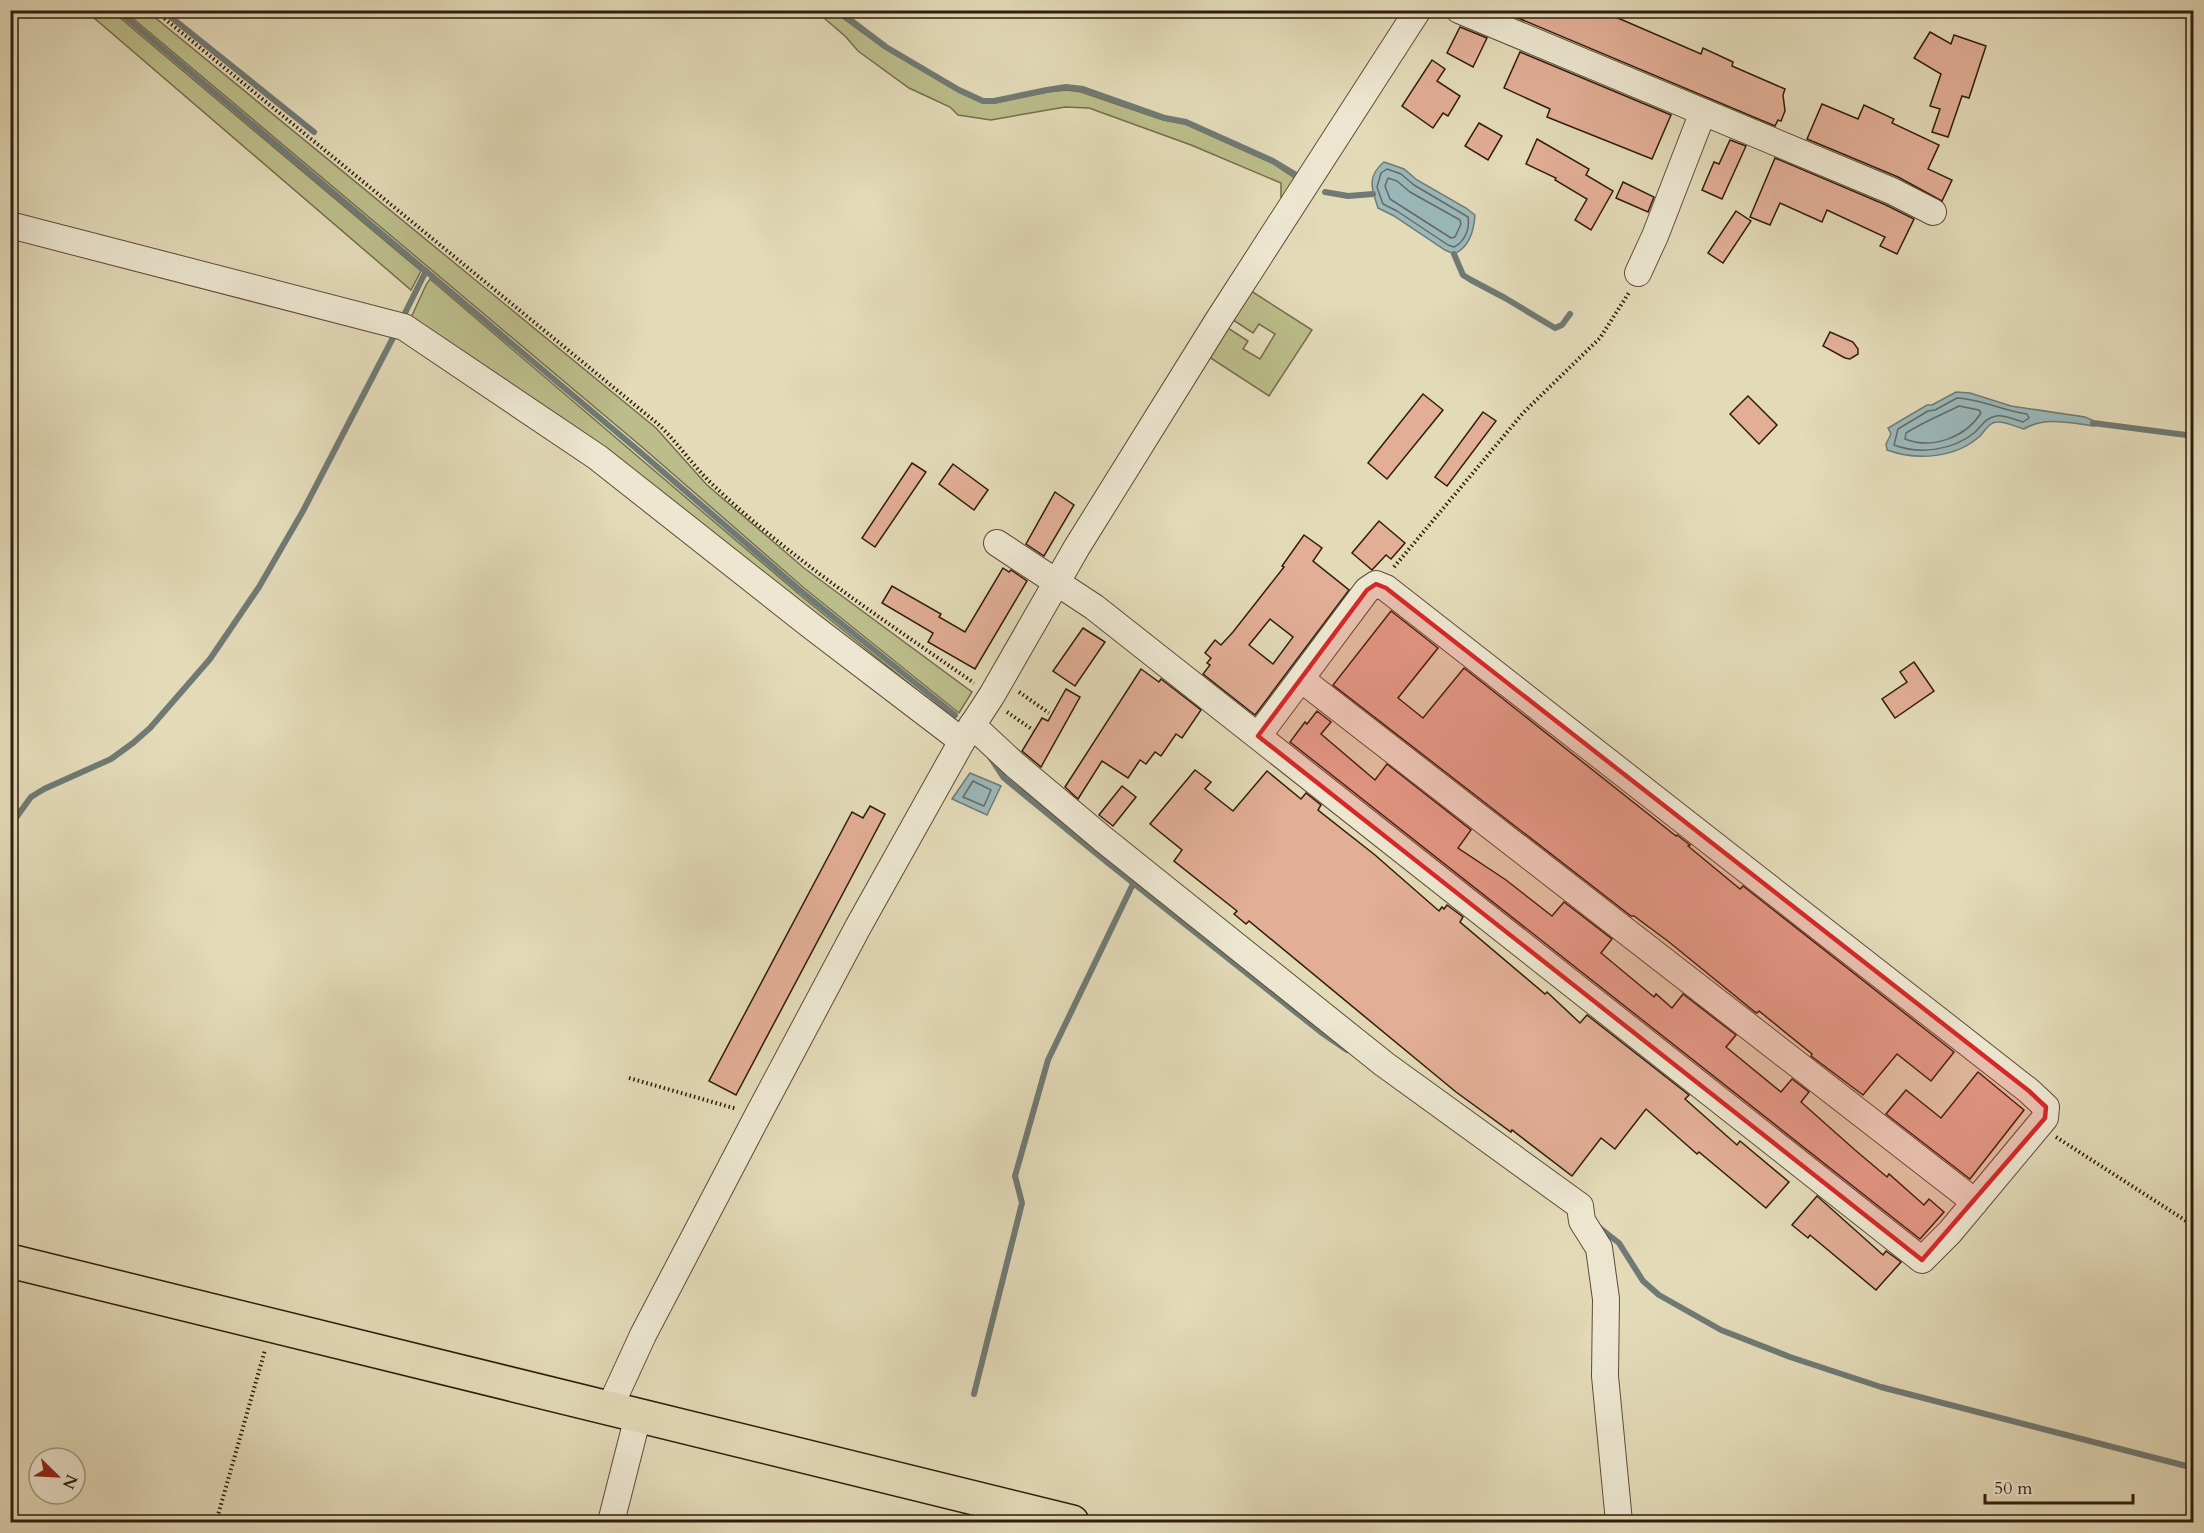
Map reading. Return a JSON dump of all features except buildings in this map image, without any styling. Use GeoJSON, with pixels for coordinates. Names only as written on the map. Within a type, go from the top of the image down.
{"type":"FeatureCollection","features":[{"type":"Feature","properties":{"kind":"main road"},"geometry":{"type":"LineString","coordinates":[[10,1261],[623,1413],[1024,1517],[1072,1522]]}},
{"type":"Feature","properties":{"kind":"street"},"geometry":{"type":"LineString","coordinates":[[611,1522],[623,1413],[643,1335],[858,927],[967,733],[994,692],[1077,547],[1217,322],[1418,10]]}},
{"type":"Feature","properties":{"kind":"street"},"geometry":{"type":"LineString","coordinates":[[1459,10],[1892,191],[1933,212]]}},
{"type":"Feature","properties":{"kind":"street"},"geometry":{"type":"LineString","coordinates":[[1638,273],[1655,236],[1703,112]]}},
{"type":"Feature","properties":{"kind":"street"},"geometry":{"type":"LineString","coordinates":[[10,225],[404,327],[597,456],[810,625],[1015,765],[1103,839],[1384,1064],[1580,1206],[1582,1221],[1599,1248],[1606,1299],[1605,1376],[1619,1522]]}},
{"type":"Feature","properties":{"kind":"street"},"geometry":{"type":"LineString","coordinates":[[997,543],[1094,607],[1922,1260],[1976,1202],[2044,1118],[2046,1107],[2029,1091],[1386,588],[1376,584],[1367,590],[1258,736]]}},
{"type":"Feature","properties":{"kind":"street"},"geometry":{"type":"LineString","coordinates":[[1301,679],[1976,1202]]}},
{"type":"Feature","properties":{"kind":"path"},"geometry":{"type":"LineString","coordinates":[[154,10],[658,424],[711,484],[806,564],[994,692],[1033,730]]}},
{"type":"Feature","properties":{"kind":"path"},"geometry":{"type":"LineString","coordinates":[[1376,584],[1402,560],[1524,412],[1600,338],[1627,297],[1638,273]]}},
{"type":"Feature","properties":{"kind":"path"},"geometry":{"type":"LineString","coordinates":[[994,692],[1049,713]]}},
{"type":"Feature","properties":{"kind":"path"},"geometry":{"type":"LineString","coordinates":[[629,1078],[758,1116]]}},
{"type":"Feature","properties":{"kind":"path"},"geometry":{"type":"LineString","coordinates":[[2038,1126],[2193,1226]]}},
{"type":"Feature","properties":{"kind":"path"},"geometry":{"type":"LineString","coordinates":[[216,1522],[272,1326]]}},
{"type":"Feature","properties":{"kind":"highlighted area"},"geometry":{"type":"Polygon","coordinates":[[[1376,584],[1386,588],[2029,1091],[2046,1107],[2045,1118],[1922,1260],[1258,736],[1367,590],[1376,584]]]}},
{"type":"Feature","properties":{"kind":"green space"},"geometry":{"type":"Polygon","coordinates":[[[86,11],[112,11],[421,271],[411,290],[86,11]]]}},
{"type":"Feature","properties":{"kind":"green space"},"geometry":{"type":"Polygon","coordinates":[[[124,11],[147,11],[656,428],[707,485],[804,568],[972,692],[959,713],[804,588],[642,447],[124,11]]]}},
{"type":"Feature","properties":{"kind":"green space"},"geometry":{"type":"Polygon","coordinates":[[[816,11],[833,11],[884,48],[957,91],[983,103],[995,103],[1047,92],[1067,90],[1081,92],[1163,120],[1185,124],[1272,163],[1296,179],[1281,201],[1281,183],[1191,145],[1089,108],[1065,107],[991,120],[958,115],[950,107],[909,88],[858,51],[846,37],[816,11]]]}},
{"type":"Feature","properties":{"kind":"green space"},"geometry":{"type":"Polygon","coordinates":[[[430,279],[800,595],[953,719],[409,322],[430,279]]]}},
{"type":"Feature","properties":{"kind":"green space"},"geometry":{"type":"Polygon","coordinates":[[[1248,289],[1312,330],[1269,396],[1206,355],[1225,326],[1248,341],[1243,349],[1260,359],[1275,334],[1259,324],[1253,333],[1230,318],[1248,289]]]}},
{"type":"Feature","properties":{"kind":"water"},"geometry":{"type":"Polygon","coordinates":[[[1384,162],[1404,169],[1417,180],[1475,215],[1472,233],[1464,247],[1454,254],[1445,250],[1378,208],[1372,184],[1375,173],[1384,162]]]}},
{"type":"Feature","properties":{"kind":"water"},"geometry":{"type":"Polygon","coordinates":[[[1956,392],[1970,393],[2011,406],[2085,417],[2092,420],[2094,426],[2049,422],[2024,429],[2007,423],[1994,422],[1970,443],[1948,453],[1911,456],[1887,450],[1886,444],[1891,434],[1888,428],[1927,405],[1932,405],[1956,392]]]}},
{"type":"Feature","properties":{"kind":"water"},"geometry":{"type":"Polygon","coordinates":[[[970,773],[1001,786],[987,815],[952,799],[970,773]]]}},
{"type":"Feature","properties":{"kind":"waterway"},"geometry":{"type":"LineString","coordinates":[[117,10],[639,451],[801,591],[955,715]]}},
{"type":"Feature","properties":{"kind":"waterway"},"geometry":{"type":"LineString","coordinates":[[162,10],[314,132]]}},
{"type":"Feature","properties":{"kind":"waterway"},"geometry":{"type":"LineString","coordinates":[[837,10],[886,47],[959,90],[983,101],[994,101],[1066,87],[1083,89],[1165,118],[1186,122],[1273,161],[1298,176]]}},
{"type":"Feature","properties":{"kind":"waterway"},"geometry":{"type":"LineString","coordinates":[[1325,192],[1348,196],[1373,194]]}},
{"type":"Feature","properties":{"kind":"waterway"},"geometry":{"type":"LineString","coordinates":[[1454,254],[1463,275],[1555,328],[1562,325],[1570,314]]}},
{"type":"Feature","properties":{"kind":"waterway"},"geometry":{"type":"LineString","coordinates":[[402,319],[426,271]]}},
{"type":"Feature","properties":{"kind":"waterway"},"geometry":{"type":"LineString","coordinates":[[10,826],[31,797],[111,759],[133,743],[150,728],[210,659],[259,587],[303,511],[396,332]]}},
{"type":"Feature","properties":{"kind":"waterway"},"geometry":{"type":"LineString","coordinates":[[2093,423],[2194,436]]}},
{"type":"Feature","properties":{"kind":"waterway"},"geometry":{"type":"LineString","coordinates":[[990,757],[1004,778],[1322,1033],[1347,1050]]}},
{"type":"Feature","properties":{"kind":"waterway"},"geometry":{"type":"LineString","coordinates":[[974,1394],[1022,1203],[1015,1176],[1048,1060],[1133,884]]}},
{"type":"Feature","properties":{"kind":"waterway"},"geometry":{"type":"LineString","coordinates":[[1596,1225],[1619,1243],[1643,1281],[1659,1295],[1721,1330],[1790,1357],[1881,1387],[2194,1468]]}}]}
